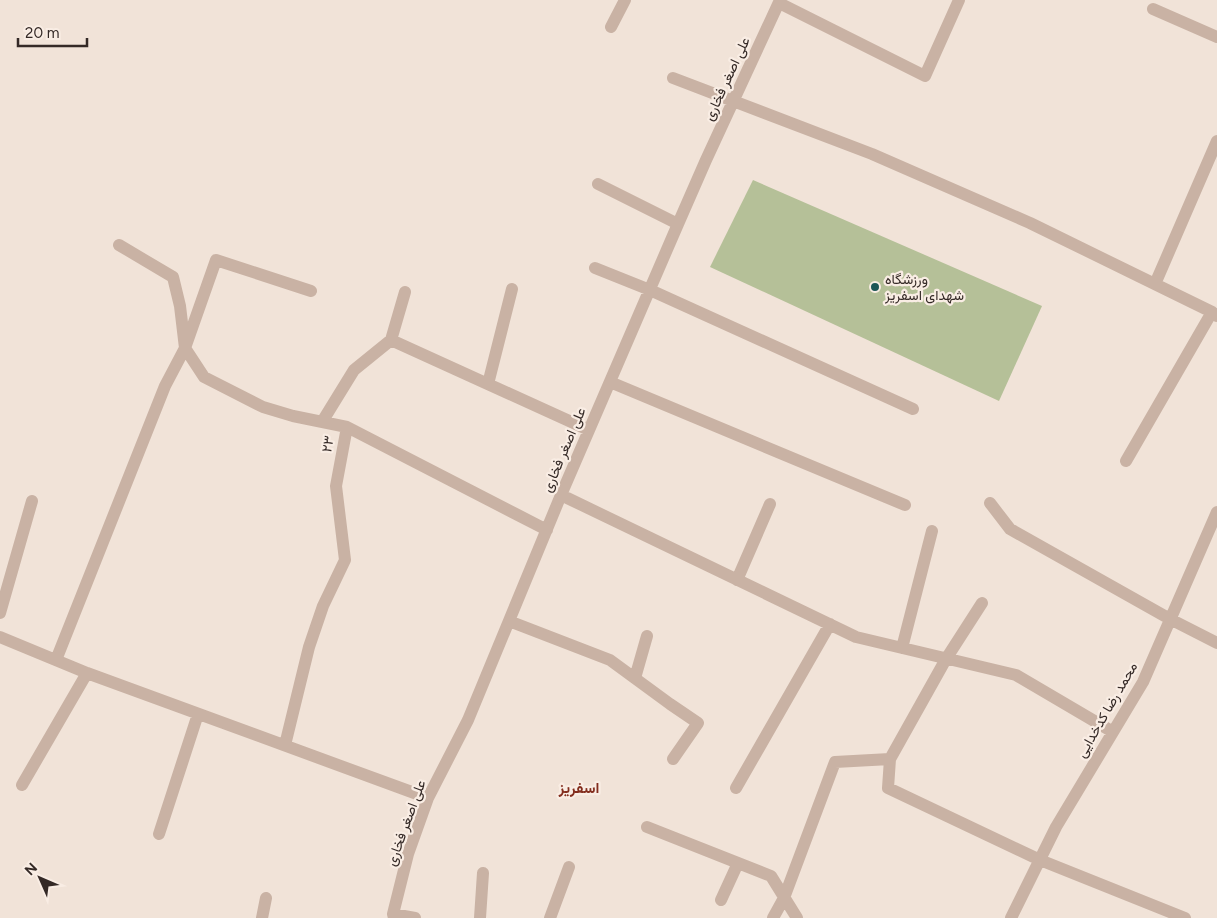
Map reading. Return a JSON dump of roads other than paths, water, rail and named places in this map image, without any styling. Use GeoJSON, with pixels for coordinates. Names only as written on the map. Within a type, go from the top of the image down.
{"type":"FeatureCollection","features":[{"type":"Feature","properties":{"kind":"street"},"geometry":{"type":"LineString","coordinates":[[611,27],[625,0]]}},
{"type":"Feature","properties":{"kind":"street"},"geometry":{"type":"LineString","coordinates":[[780,2],[925,76],[958,0]]}},
{"type":"Feature","properties":{"kind":"street","name":"علی اصغر فخاری"},"geometry":{"type":"LineString","coordinates":[[394,916],[408,854],[428,798],[468,720],[561,495],[678,224],[780,2]]}},
{"type":"Feature","properties":{"kind":"street"},"geometry":{"type":"LineString","coordinates":[[1153,10],[1217,37]]}},
{"type":"Feature","properties":{"kind":"street"},"geometry":{"type":"LineString","coordinates":[[672,78],[881,158],[1030,223],[1215,314],[1126,461]]}},
{"type":"Feature","properties":{"kind":"street"},"geometry":{"type":"LineString","coordinates":[[1155,284],[1217,142]]}},
{"type":"Feature","properties":{"kind":"street"},"geometry":{"type":"LineString","coordinates":[[598,184],[678,224]]}},
{"type":"Feature","properties":{"kind":"street","name":"۲۳"},"geometry":{"type":"LineString","coordinates":[[119,245],[173,277],[180,306],[185,348],[204,377],[263,407],[293,416],[347,427],[336,486],[345,560],[323,606],[312,639],[285,745]]}},
{"type":"Feature","properties":{"kind":"street"},"geometry":{"type":"LineString","coordinates":[[56,660],[165,386],[185,348],[216,260],[311,291]]}},
{"type":"Feature","properties":{"kind":"street"},"geometry":{"type":"LineString","coordinates":[[595,268],[650,290],[913,409]]}},
{"type":"Feature","properties":{"kind":"street"},"geometry":{"type":"LineString","coordinates":[[488,384],[512,289]]}},
{"type":"Feature","properties":{"kind":"street"},"geometry":{"type":"LineString","coordinates":[[322,422],[354,370],[391,340],[405,292]]}},
{"type":"Feature","properties":{"kind":"street"},"geometry":{"type":"LineString","coordinates":[[391,340],[589,430]]}},
{"type":"Feature","properties":{"kind":"street"},"geometry":{"type":"LineString","coordinates":[[610,382],[905,505]]}},
{"type":"Feature","properties":{"kind":"street"},"geometry":{"type":"LineString","coordinates":[[347,427],[547,530]]}},
{"type":"Feature","properties":{"kind":"street"},"geometry":{"type":"LineString","coordinates":[[561,495],[856,637],[1016,675],[1113,732]]}},
{"type":"Feature","properties":{"kind":"street"},"geometry":{"type":"LineString","coordinates":[[0,613],[32,501]]}},
{"type":"Feature","properties":{"kind":"street"},"geometry":{"type":"LineString","coordinates":[[990,503],[1010,529],[1170,619],[1217,643]]}},
{"type":"Feature","properties":{"kind":"street"},"geometry":{"type":"LineString","coordinates":[[737,580],[770,504]]}},
{"type":"Feature","properties":{"kind":"street","name":"محمد رضا کدخدایی"},"geometry":{"type":"LineString","coordinates":[[1011,918],[1056,827],[1143,682],[1217,512]]}},
{"type":"Feature","properties":{"kind":"street"},"geometry":{"type":"LineString","coordinates":[[902,648],[932,531]]}},
{"type":"Feature","properties":{"kind":"street"},"geometry":{"type":"LineString","coordinates":[[982,603],[946,659],[890,759],[888,788],[1040,860],[1185,918]]}},
{"type":"Feature","properties":{"kind":"street"},"geometry":{"type":"LineString","coordinates":[[509,621],[610,660],[698,723],[673,759]]}},
{"type":"Feature","properties":{"kind":"street"},"geometry":{"type":"LineString","coordinates":[[736,788],[830,624]]}},
{"type":"Feature","properties":{"kind":"street"},"geometry":{"type":"LineString","coordinates":[[635,678],[647,636]]}},
{"type":"Feature","properties":{"kind":"street"},"geometry":{"type":"LineString","coordinates":[[0,637],[87,673],[428,798]]}},
{"type":"Feature","properties":{"kind":"street"},"geometry":{"type":"LineString","coordinates":[[22,785],[87,673]]}},
{"type":"Feature","properties":{"kind":"street"},"geometry":{"type":"LineString","coordinates":[[159,834],[198,714]]}},
{"type":"Feature","properties":{"kind":"street"},"geometry":{"type":"LineString","coordinates":[[773,918],[784,898],[835,762],[890,759]]}},
{"type":"Feature","properties":{"kind":"street"},"geometry":{"type":"LineString","coordinates":[[647,827],[771,876],[797,918]]}},
{"type":"Feature","properties":{"kind":"street"},"geometry":{"type":"LineString","coordinates":[[722,900],[738,863]]}},
{"type":"Feature","properties":{"kind":"street"},"geometry":{"type":"LineString","coordinates":[[550,918],[569,867]]}},
{"type":"Feature","properties":{"kind":"street"},"geometry":{"type":"LineString","coordinates":[[480,918],[483,873]]}},
{"type":"Feature","properties":{"kind":"street"},"geometry":{"type":"LineString","coordinates":[[262,918],[266,898]]}},
{"type":"Feature","properties":{"kind":"street"},"geometry":{"type":"LineString","coordinates":[[394,916],[415,918]]}},
{"type":"Feature","properties":{"kind":"place","name":"ورزشگاه شهدای اسفریز"},"geometry":{"type":"Point","coordinates":[875,287]}},
{"type":"Feature","properties":{"kind":"district","name":"اسفریز"},"geometry":{"type":"Point","coordinates":[579,788]}}]}
